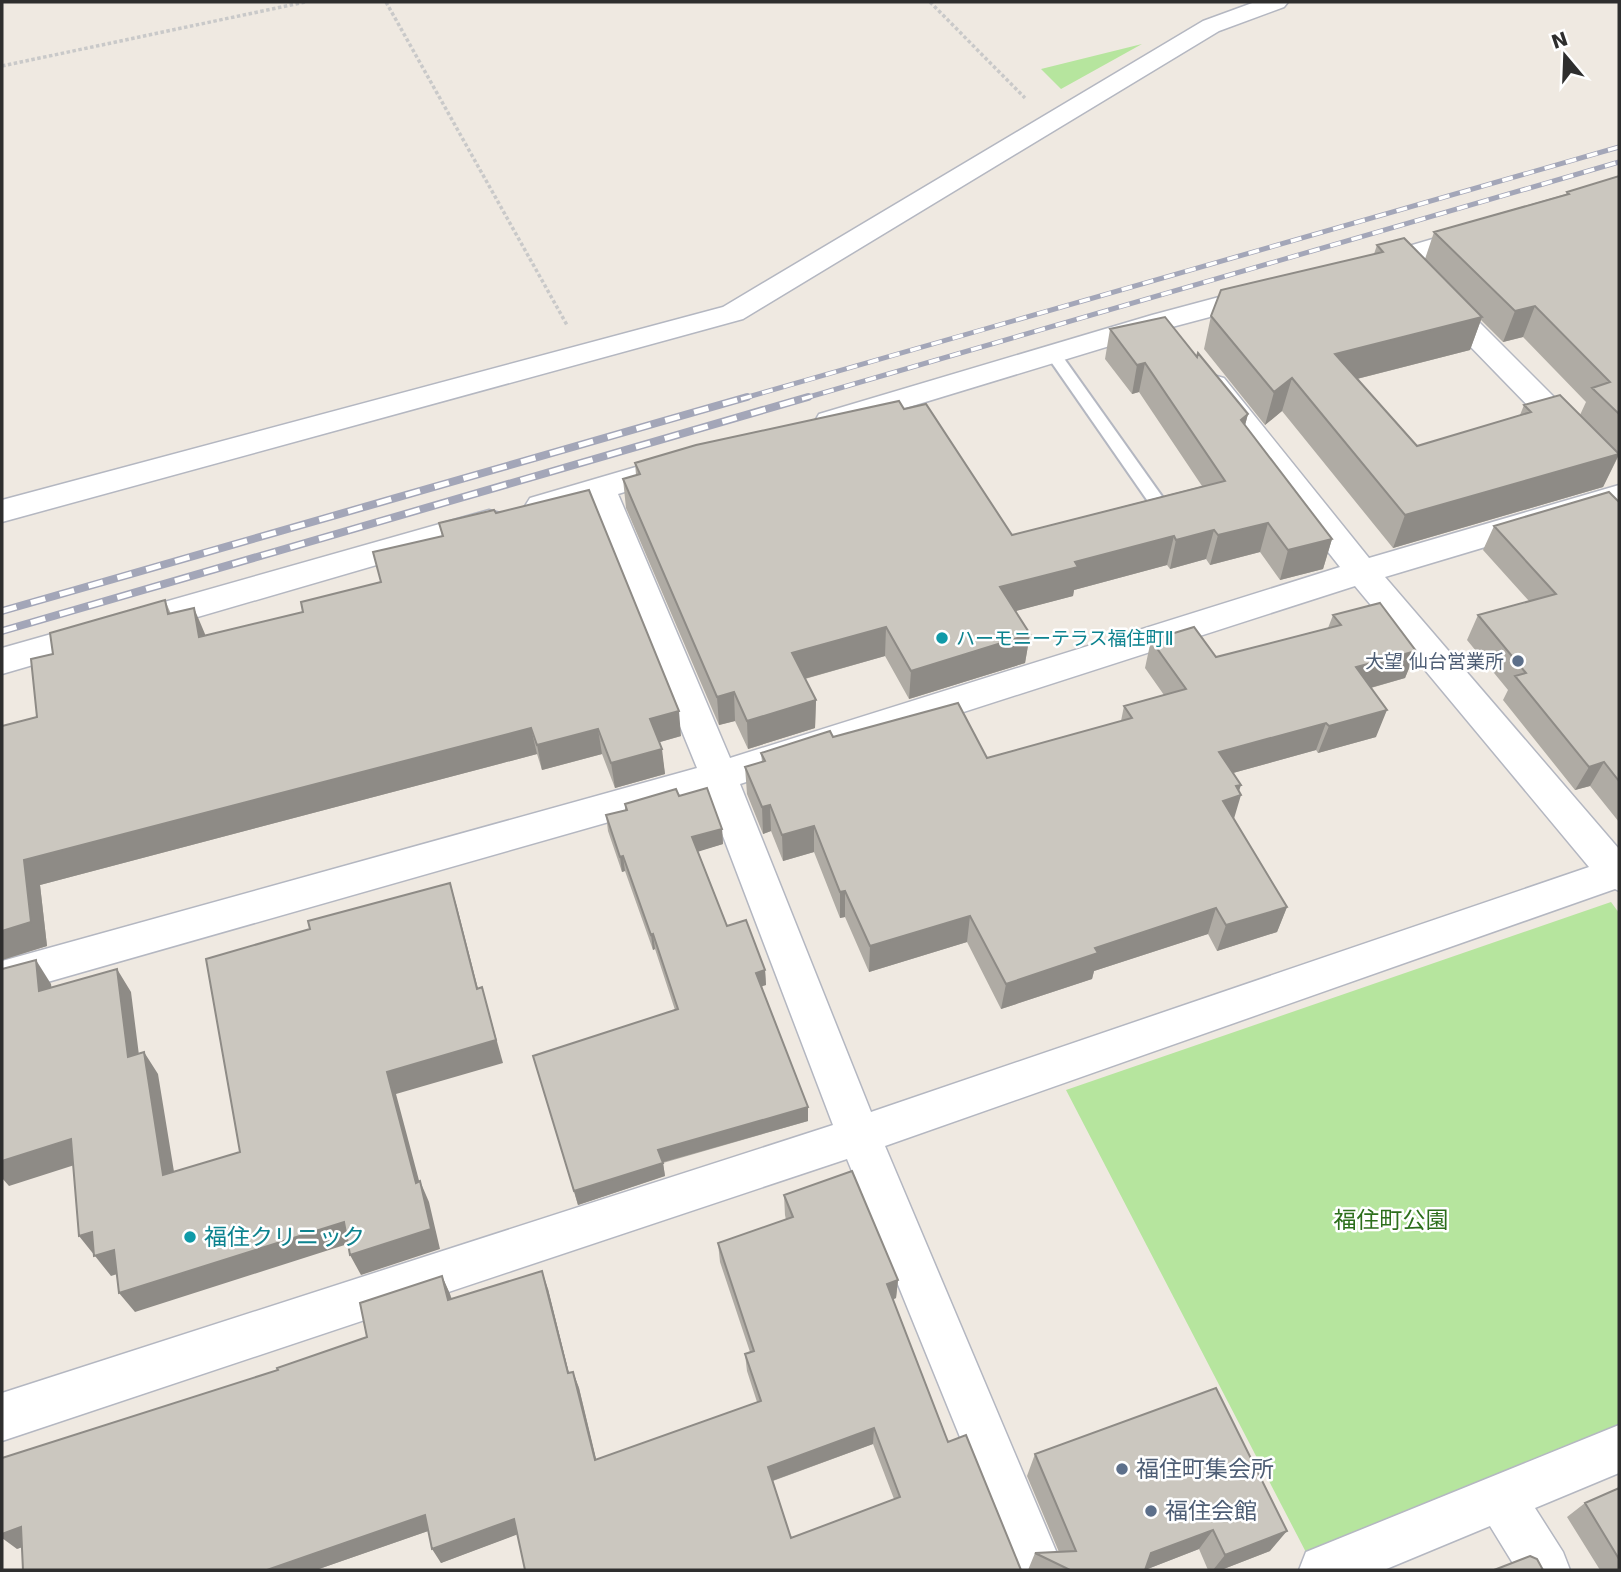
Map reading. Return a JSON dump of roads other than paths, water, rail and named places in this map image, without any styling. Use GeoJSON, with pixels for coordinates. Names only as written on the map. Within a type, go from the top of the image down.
{"type":"FeatureCollection","features":[{"type":"Feature","properties":{"kind":"street"},"geometry":{"type":"LineString","coordinates":[[2,511],[733,313],[1211,26],[1276,2]]}},
{"type":"Feature","properties":{"kind":"street"},"geometry":{"type":"LineString","coordinates":[[1347,272],[1503,226]]}},
{"type":"Feature","properties":{"kind":"street"},"geometry":{"type":"LineString","coordinates":[[2,978],[719,776],[1363,572],[1612,477],[1400,258]]}},
{"type":"Feature","properties":{"kind":"street"},"geometry":{"type":"LineString","coordinates":[[800,429],[1053,353],[1179,343],[1294,286]]}},
{"type":"Feature","properties":{"kind":"street"},"geometry":{"type":"LineString","coordinates":[[2,1417],[859,1136],[1619,873],[1363,572],[1179,343]]}},
{"type":"Feature","properties":{"kind":"street"},"geometry":{"type":"LineString","coordinates":[[2,661],[693,462]]}},
{"type":"Feature","properties":{"kind":"street"},"geometry":{"type":"LineString","coordinates":[[600,490],[719,776],[859,1136],[1040,1570]]}},
{"type":"Feature","properties":{"kind":"street"},"geometry":{"type":"LineString","coordinates":[[1324,1570],[1619,1449]]}},
{"type":"Feature","properties":{"kind":"street"},"geometry":{"type":"LineString","coordinates":[[1501,1498],[1545,1570]]}},
{"type":"Feature","properties":{"kind":"lane"},"geometry":{"type":"LineString","coordinates":[[1053,353],[1160,506]]}},
{"type":"Feature","properties":{"kind":"railway"},"geometry":{"type":"LineString","coordinates":[[741,399],[1619,147]]}},
{"type":"Feature","properties":{"kind":"railway"},"geometry":{"type":"LineString","coordinates":[[802,399],[1619,162]]}},
{"type":"Feature","properties":{"kind":"railway"},"geometry":{"type":"LineString","coordinates":[[2,611],[747,397]]}},
{"type":"Feature","properties":{"kind":"railway"},"geometry":{"type":"LineString","coordinates":[[2,631],[808,397]]}},
{"type":"Feature","properties":{"kind":"place","name":"ハーモニーテラス福住町Ⅱ"},"geometry":{"type":"Point","coordinates":[942,638]}},
{"type":"Feature","properties":{"kind":"place","name":"大望 仙台営業所"},"geometry":{"type":"Point","coordinates":[1518,661]}},
{"type":"Feature","properties":{"kind":"place","name":"福住クリニック"},"geometry":{"type":"Point","coordinates":[190,1237]}},
{"type":"Feature","properties":{"kind":"place","name":"福住町集会所"},"geometry":{"type":"Point","coordinates":[1122,1469]}},
{"type":"Feature","properties":{"kind":"place","name":"福住会館"},"geometry":{"type":"Point","coordinates":[1151,1511]}},
{"type":"Feature","properties":{"kind":"park label","name":"福住町公園"},"geometry":{"type":"Point","coordinates":[1391,1220]}}]}
